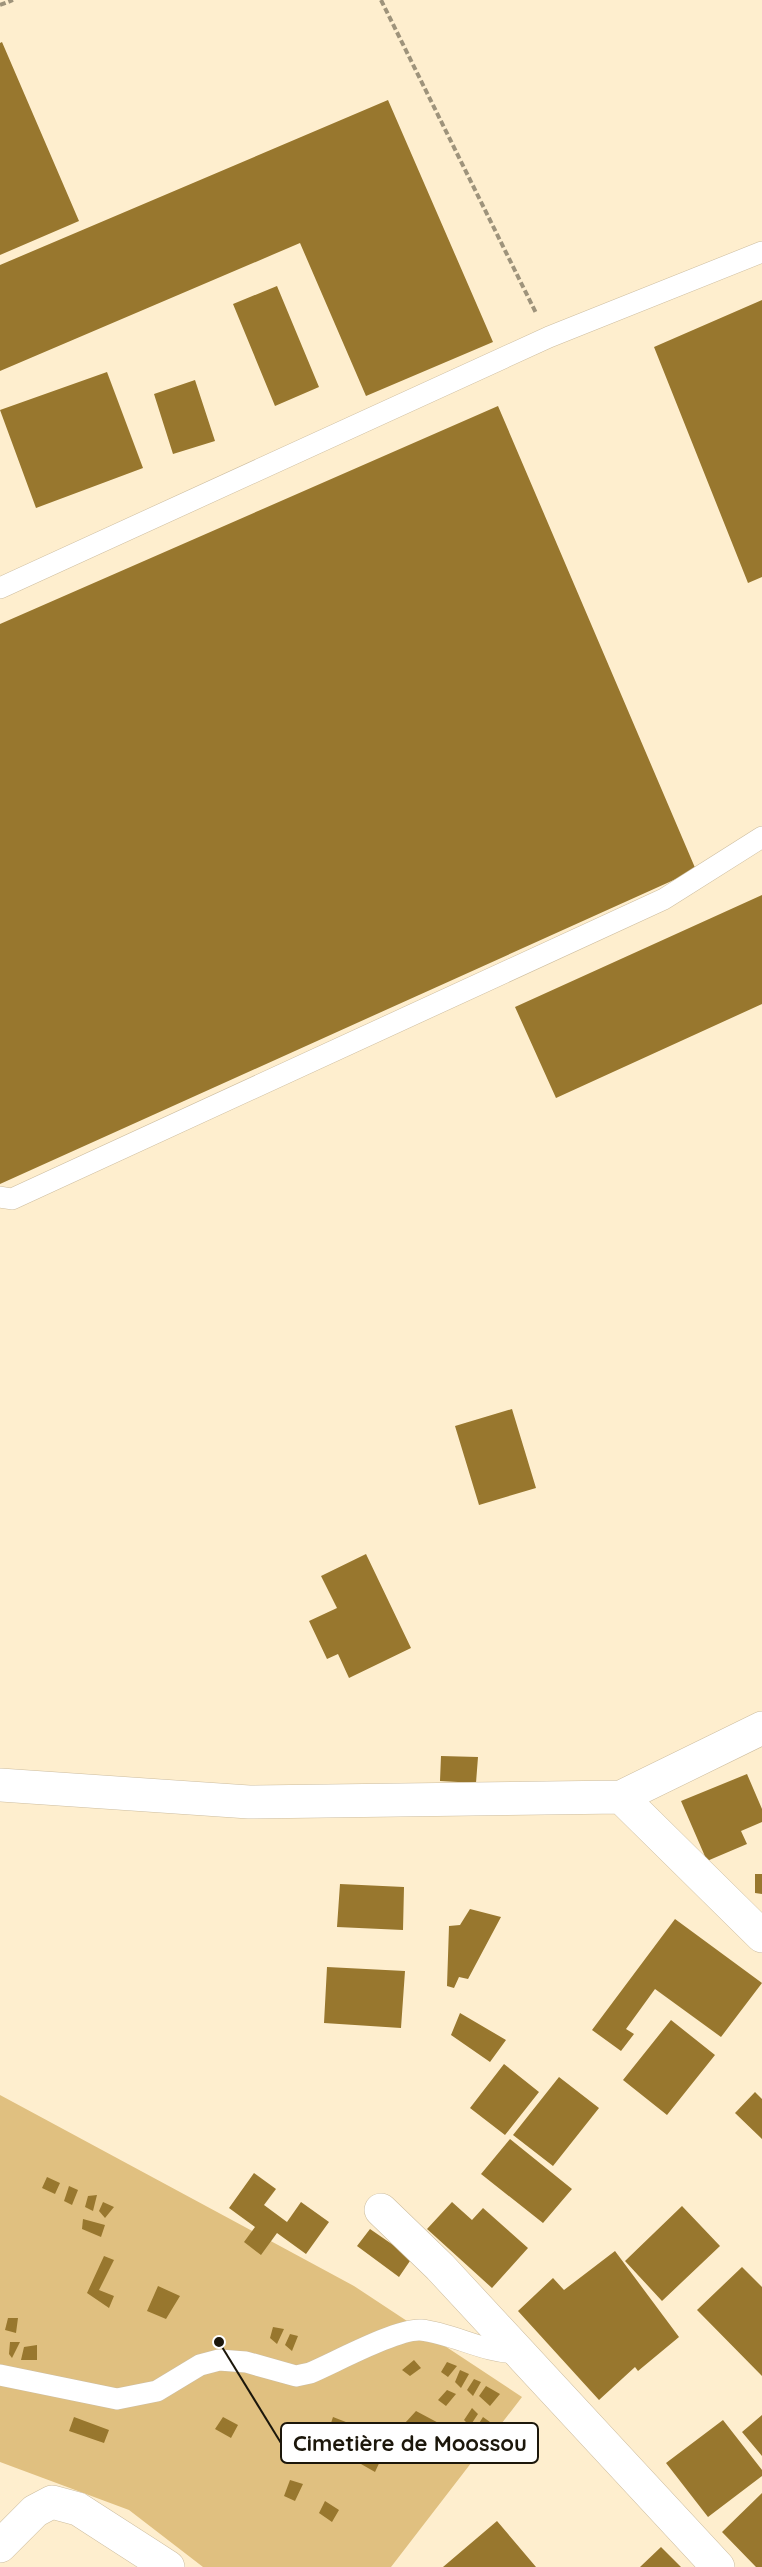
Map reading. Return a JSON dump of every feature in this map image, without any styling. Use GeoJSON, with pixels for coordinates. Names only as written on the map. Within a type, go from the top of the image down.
{"type":"FeatureCollection","features":[{"type":"Feature","properties":{"kind":"street"},"geometry":{"type":"LineString","coordinates":[[0,1785],[249,1802],[621,1797],[762,1728]]}},
{"type":"Feature","properties":{"kind":"street"},"geometry":{"type":"LineString","coordinates":[[621,1797],[762,1936]]}},
{"type":"Feature","properties":{"kind":"street"},"geometry":{"type":"LineString","coordinates":[[381,2210],[440,2267],[718,2567]]}},
{"type":"Feature","properties":{"kind":"street"},"geometry":{"type":"LineString","coordinates":[[0,2546],[35,2511],[52,2502],[78,2509],[168,2567]]}},
{"type":"Feature","properties":{"kind":"lane"},"geometry":{"type":"LineString","coordinates":[[0,588],[549,337],[762,252]]}},
{"type":"Feature","properties":{"kind":"lane"},"geometry":{"type":"LineString","coordinates":[[0,1197],[12,1199],[664,899],[762,837]]}},
{"type":"Feature","properties":{"kind":"lane"},"geometry":{"type":"LineString","coordinates":[[0,2375],[117,2399],[157,2391],[200,2365],[219,2360],[246,2362],[296,2376],[310,2373],[398,2335],[418,2330],[499,2353],[519,2353]]}},
{"type":"Feature","properties":{"kind":"path"},"geometry":{"type":"LineString","coordinates":[[0,5],[13,0]]}},
{"type":"Feature","properties":{"kind":"path"},"geometry":{"type":"LineString","coordinates":[[381,0],[549,337]]}},
{"type":"Feature","properties":{"kind":"shaded area"},"geometry":{"type":"Polygon","coordinates":[[[0,2095],[354,2286],[522,2397],[391,2567],[203,2567],[129,2510],[0,2462],[0,2095]]]}},
{"type":"Feature","properties":{"kind":"building"},"geometry":{"type":"Polygon","coordinates":[[[2,42],[79,221],[0,255],[0,43],[2,42]]]}},
{"type":"Feature","properties":{"kind":"building"},"geometry":{"type":"Polygon","coordinates":[[[388,100],[493,342],[366,396],[300,243],[0,371],[0,265],[388,100]]]}},
{"type":"Feature","properties":{"kind":"building"},"geometry":{"type":"Polygon","coordinates":[[[277,286],[319,387],[275,406],[233,304],[277,286]]]}},
{"type":"Feature","properties":{"kind":"building"},"geometry":{"type":"Polygon","coordinates":[[[762,300],[762,577],[748,583],[654,347],[762,300]]]}},
{"type":"Feature","properties":{"kind":"building"},"geometry":{"type":"Polygon","coordinates":[[[107,372],[143,468],[36,508],[0,410],[107,372]]]}},
{"type":"Feature","properties":{"kind":"building"},"geometry":{"type":"Polygon","coordinates":[[[195,380],[215,441],[173,454],[154,394],[195,380]]]}},
{"type":"Feature","properties":{"kind":"building"},"geometry":{"type":"Polygon","coordinates":[[[498,406],[696,870],[0,1184],[0,624],[498,406]]]}},
{"type":"Feature","properties":{"kind":"building"},"geometry":{"type":"Polygon","coordinates":[[[762,895],[762,1004],[556,1098],[515,1007],[762,895]]]}},
{"type":"Feature","properties":{"kind":"building"},"geometry":{"type":"Polygon","coordinates":[[[512,1409],[536,1488],[479,1505],[455,1426],[512,1409]]]}},
{"type":"Feature","properties":{"kind":"building"},"geometry":{"type":"Polygon","coordinates":[[[366,1554],[411,1648],[349,1678],[338,1654],[327,1659],[309,1621],[337,1608],[321,1576],[366,1554]]]}},
{"type":"Feature","properties":{"kind":"building"},"geometry":{"type":"Polygon","coordinates":[[[441,1756],[478,1757],[476,1783],[440,1781],[441,1756]]]}},
{"type":"Feature","properties":{"kind":"building"},"geometry":{"type":"Polygon","coordinates":[[[747,1774],[762,1809],[762,1822],[741,1831],[747,1844],[707,1861],[681,1801],[747,1774]]]}},
{"type":"Feature","properties":{"kind":"building"},"geometry":{"type":"Polygon","coordinates":[[[755,1874],[762,1874],[762,1894],[755,1893],[755,1874]]]}},
{"type":"Feature","properties":{"kind":"building"},"geometry":{"type":"Polygon","coordinates":[[[340,1884],[404,1887],[403,1930],[337,1927],[340,1884]]]}},
{"type":"Feature","properties":{"kind":"building"},"geometry":{"type":"Polygon","coordinates":[[[470,1909],[501,1917],[468,1979],[459,1977],[454,1988],[447,1986],[449,1926],[460,1925],[470,1909]]]}},
{"type":"Feature","properties":{"kind":"building"},"geometry":{"type":"Polygon","coordinates":[[[675,1919],[762,1983],[721,2037],[655,1989],[626,2029],[634,2034],[621,2051],[592,2030],[675,1919]]]}},
{"type":"Feature","properties":{"kind":"building"},"geometry":{"type":"Polygon","coordinates":[[[327,1967],[405,1971],[401,2028],[324,2023],[327,1967]]]}},
{"type":"Feature","properties":{"kind":"building"},"geometry":{"type":"Polygon","coordinates":[[[460,2013],[506,2040],[490,2062],[451,2035],[460,2013]]]}},
{"type":"Feature","properties":{"kind":"building"},"geometry":{"type":"Polygon","coordinates":[[[671,2020],[715,2055],[667,2115],[623,2080],[671,2020]]]}},
{"type":"Feature","properties":{"kind":"building"},"geometry":{"type":"Polygon","coordinates":[[[504,2064],[539,2092],[505,2135],[470,2108],[504,2064]]]}},
{"type":"Feature","properties":{"kind":"building"},"geometry":{"type":"Polygon","coordinates":[[[559,2077],[599,2108],[553,2166],[513,2135],[559,2077]]]}},
{"type":"Feature","properties":{"kind":"building"},"geometry":{"type":"Polygon","coordinates":[[[755,2092],[762,2099],[762,2139],[735,2113],[755,2092]]]}},
{"type":"Feature","properties":{"kind":"building"},"geometry":{"type":"Polygon","coordinates":[[[510,2139],[572,2189],[543,2223],[481,2174],[510,2139]]]}},
{"type":"Feature","properties":{"kind":"building"},"geometry":{"type":"Polygon","coordinates":[[[254,2173],[276,2189],[264,2205],[287,2222],[301,2202],[329,2222],[306,2254],[277,2233],[261,2255],[244,2242],[255,2227],[229,2208],[254,2173]]]}},
{"type":"Feature","properties":{"kind":"building"},"geometry":{"type":"Polygon","coordinates":[[[47,2177],[60,2183],[55,2194],[42,2188],[47,2177]]]}},
{"type":"Feature","properties":{"kind":"building"},"geometry":{"type":"Polygon","coordinates":[[[69,2186],[78,2190],[72,2205],[64,2201],[69,2186]]]}},
{"type":"Feature","properties":{"kind":"building"},"geometry":{"type":"Polygon","coordinates":[[[97,2195],[93,2211],[85,2207],[88,2196],[97,2195]]]}},
{"type":"Feature","properties":{"kind":"building"},"geometry":{"type":"Polygon","coordinates":[[[103,2202],[114,2207],[105,2218],[99,2211],[103,2202]]]}},
{"type":"Feature","properties":{"kind":"building"},"geometry":{"type":"Polygon","coordinates":[[[452,2202],[472,2220],[483,2208],[528,2248],[492,2288],[427,2229],[452,2202]]]}},
{"type":"Feature","properties":{"kind":"building"},"geometry":{"type":"Polygon","coordinates":[[[682,2206],[720,2246],[662,2301],[625,2261],[682,2206]]]}},
{"type":"Feature","properties":{"kind":"building"},"geometry":{"type":"Polygon","coordinates":[[[83,2219],[105,2225],[101,2237],[82,2229],[83,2219]]]}},
{"type":"Feature","properties":{"kind":"building"},"geometry":{"type":"Polygon","coordinates":[[[370,2229],[412,2258],[399,2277],[357,2246],[370,2229]]]}},
{"type":"Feature","properties":{"kind":"building"},"geometry":{"type":"Polygon","coordinates":[[[615,2251],[679,2337],[638,2371],[635,2367],[599,2400],[518,2311],[553,2278],[564,2290],[615,2251]]]}},
{"type":"Feature","properties":{"kind":"building"},"geometry":{"type":"Polygon","coordinates":[[[104,2256],[114,2260],[99,2290],[114,2296],[109,2308],[87,2293],[104,2256]]]}},
{"type":"Feature","properties":{"kind":"building"},"geometry":{"type":"Polygon","coordinates":[[[742,2267],[762,2287],[762,2376],[697,2310],[742,2267]]]}},
{"type":"Feature","properties":{"kind":"building"},"geometry":{"type":"Polygon","coordinates":[[[158,2286],[180,2296],[166,2319],[147,2311],[158,2286]]]}},
{"type":"Feature","properties":{"kind":"building"},"geometry":{"type":"Polygon","coordinates":[[[8,2318],[18,2318],[16,2333],[5,2330],[8,2318]]]}},
{"type":"Feature","properties":{"kind":"building"},"geometry":{"type":"Polygon","coordinates":[[[273,2327],[284,2329],[277,2344],[270,2338],[273,2327]]]}},
{"type":"Feature","properties":{"kind":"building"},"geometry":{"type":"Polygon","coordinates":[[[290,2334],[298,2336],[292,2351],[285,2345],[290,2334]]]}},
{"type":"Feature","properties":{"kind":"building"},"geometry":{"type":"Polygon","coordinates":[[[10,2342],[20,2342],[12,2358],[9,2354],[10,2342]]]}},
{"type":"Feature","properties":{"kind":"building"},"geometry":{"type":"Polygon","coordinates":[[[37,2345],[37,2360],[21,2360],[24,2347],[37,2345]]]}},
{"type":"Feature","properties":{"kind":"building"},"geometry":{"type":"Polygon","coordinates":[[[414,2360],[421,2368],[410,2376],[402,2370],[414,2360]]]}},
{"type":"Feature","properties":{"kind":"building"},"geometry":{"type":"Polygon","coordinates":[[[447,2362],[457,2366],[448,2377],[441,2372],[447,2362]]]}},
{"type":"Feature","properties":{"kind":"building"},"geometry":{"type":"Polygon","coordinates":[[[460,2370],[469,2374],[461,2388],[455,2382],[460,2370]]]}},
{"type":"Feature","properties":{"kind":"building"},"geometry":{"type":"Polygon","coordinates":[[[474,2379],[481,2382],[473,2396],[467,2390],[474,2379]]]}},
{"type":"Feature","properties":{"kind":"building"},"geometry":{"type":"Polygon","coordinates":[[[486,2386],[500,2394],[490,2406],[479,2396],[486,2386]]]}},
{"type":"Feature","properties":{"kind":"building"},"geometry":{"type":"Polygon","coordinates":[[[447,2390],[456,2394],[446,2406],[438,2400],[447,2390]]]}},
{"type":"Feature","properties":{"kind":"building"},"geometry":{"type":"Polygon","coordinates":[[[472,2408],[478,2414],[470,2426],[464,2420],[472,2408]]]}},
{"type":"Feature","properties":{"kind":"building"},"geometry":{"type":"Polygon","coordinates":[[[416,2411],[446,2427],[423,2456],[394,2435],[416,2411]]]}},
{"type":"Feature","properties":{"kind":"building"},"geometry":{"type":"Polygon","coordinates":[[[762,2415],[762,2456],[742,2432],[762,2415]]]}},
{"type":"Feature","properties":{"kind":"building"},"geometry":{"type":"Polygon","coordinates":[[[74,2417],[109,2430],[104,2443],[69,2431],[74,2417]]]}},
{"type":"Feature","properties":{"kind":"building"},"geometry":{"type":"Polygon","coordinates":[[[223,2417],[238,2425],[231,2438],[215,2429],[223,2417]]]}},
{"type":"Feature","properties":{"kind":"building"},"geometry":{"type":"Polygon","coordinates":[[[333,2417],[369,2431],[366,2448],[327,2435],[333,2417]]]}},
{"type":"Feature","properties":{"kind":"building"},"geometry":{"type":"Polygon","coordinates":[[[483,2417],[490,2422],[483,2437],[476,2428],[483,2417]]]}},
{"type":"Feature","properties":{"kind":"building"},"geometry":{"type":"Polygon","coordinates":[[[723,2420],[762,2470],[762,2476],[708,2517],[666,2463],[723,2420]]]}},
{"type":"Feature","properties":{"kind":"building"},"geometry":{"type":"Polygon","coordinates":[[[362,2451],[382,2457],[375,2472],[361,2464],[362,2451]]]}},
{"type":"Feature","properties":{"kind":"building"},"geometry":{"type":"Polygon","coordinates":[[[290,2480],[303,2484],[295,2501],[284,2496],[290,2480]]]}},
{"type":"Feature","properties":{"kind":"building"},"geometry":{"type":"Polygon","coordinates":[[[762,2493],[762,2567],[756,2567],[722,2532],[762,2493]]]}},
{"type":"Feature","properties":{"kind":"building"},"geometry":{"type":"Polygon","coordinates":[[[325,2501],[339,2510],[332,2522],[319,2513],[325,2501]]]}},
{"type":"Feature","properties":{"kind":"building"},"geometry":{"type":"Polygon","coordinates":[[[497,2521],[536,2567],[443,2567],[497,2521]]]}},
{"type":"Feature","properties":{"kind":"building"},"geometry":{"type":"Polygon","coordinates":[[[661,2547],[681,2567],[640,2567],[661,2547]]]}},
{"type":"Feature","properties":{"kind":"place","name":"Cimetière de Moossou"},"geometry":{"type":"Point","coordinates":[219,2342]}}]}
